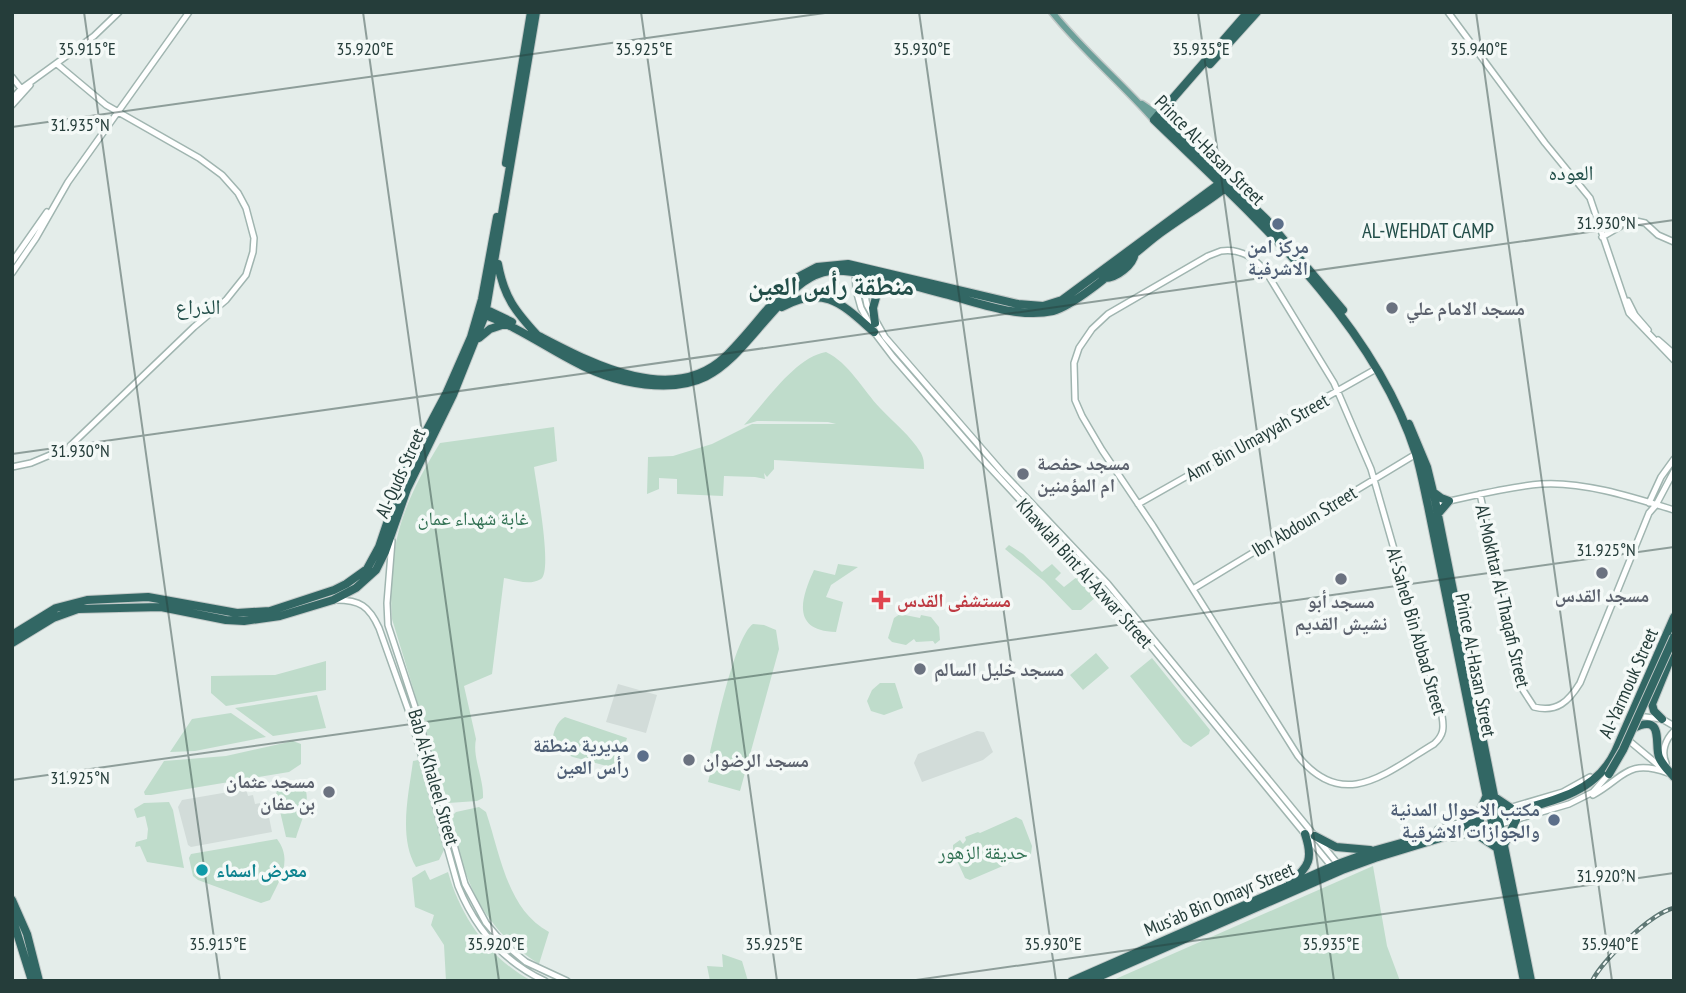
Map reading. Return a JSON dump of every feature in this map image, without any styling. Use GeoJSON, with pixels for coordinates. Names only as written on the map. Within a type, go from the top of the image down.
{"type":"FeatureCollection","features":[{"type":"Feature","properties":{"kind":"highway","name":"Al-Quds Street"},"geometry":{"type":"LineString","coordinates":[[12,643],[53,618],[79,609],[146,607],[237,613],[270,611],[334,590],[367,569],[379,547],[404,473],[446,394],[483,311],[531,12]]}},
{"type":"Feature","properties":{"kind":"highway","name":"Al-Quds Street"},"geometry":{"type":"LineString","coordinates":[[197,609],[226,620],[253,621],[280,616],[333,600],[356,588],[382,561],[407,489],[477,340],[496,256],[536,12]]}},
{"type":"Feature","properties":{"kind":"highway"},"geometry":{"type":"LineString","coordinates":[[1161,119],[1248,12]]}},
{"type":"Feature","properties":{"kind":"highway"},"geometry":{"type":"LineString","coordinates":[[1161,119],[1257,12]]}},
{"type":"Feature","properties":{"kind":"highway","name":"Prince Al-Hasan Street"},"geometry":{"type":"LineString","coordinates":[[1161,119],[1223,187],[1270,228],[1334,298],[1364,339],[1391,385],[1417,440],[1433,492],[1432,505],[1437,515],[1489,796]]}},
{"type":"Feature","properties":{"kind":"highway","name":"Prince Al-Hasan Street"},"geometry":{"type":"LineString","coordinates":[[1161,119],[1223,187]]}},
{"type":"Feature","properties":{"kind":"highway"},"geometry":{"type":"LineString","coordinates":[[483,311],[600,374],[628,382],[657,385],[691,382],[715,373],[733,358],[798,285],[816,275],[858,270],[1017,308],[1043,306],[1062,300],[1223,187]]}},
{"type":"Feature","properties":{"kind":"highway"},"geometry":{"type":"LineString","coordinates":[[483,311],[611,371],[648,378],[689,376],[702,372],[725,356],[789,284],[807,271],[837,263],[897,282],[1041,313],[1059,309],[1223,187]]}},
{"type":"Feature","properties":{"kind":"highway","name":"Prince Al-Hasan Street"},"geometry":{"type":"LineString","coordinates":[[1270,228],[1349,327],[1392,397],[1416,454],[1432,505],[1489,796],[1531,981]]}},
{"type":"Feature","properties":{"kind":"highway"},"geometry":{"type":"LineString","coordinates":[[496,256],[506,295],[520,317],[538,335]]}},
{"type":"Feature","properties":{"kind":"highway"},"geometry":{"type":"LineString","coordinates":[[875,328],[873,304],[877,294],[897,282]]}},
{"type":"Feature","properties":{"kind":"highway"},"geometry":{"type":"LineString","coordinates":[[773,312],[801,299],[827,298],[843,305],[875,328]]}},
{"type":"Feature","properties":{"kind":"highway"},"geometry":{"type":"LineString","coordinates":[[477,340],[489,329],[505,324]]}},
{"type":"Feature","properties":{"kind":"highway"},"geometry":{"type":"LineString","coordinates":[[1433,492],[1449,501],[1437,515]]}},
{"type":"Feature","properties":{"kind":"highway","name":"Al-Quds Street"},"geometry":{"type":"LineString","coordinates":[[12,635],[56,608],[87,600],[148,597],[187,608]]}},
{"type":"Feature","properties":{"kind":"highway","name":"Al-Yarmouk Street"},"geometry":{"type":"LineString","coordinates":[[1495,820],[1573,793],[1594,780],[1610,762],[1674,617]]}},
{"type":"Feature","properties":{"kind":"highway","name":"Al-Yarmouk Street"},"geometry":{"type":"LineString","coordinates":[[1495,820],[1571,799],[1593,789],[1609,774],[1674,637]]}},
{"type":"Feature","properties":{"kind":"highway"},"geometry":{"type":"LineString","coordinates":[[1662,719],[1654,711],[1652,704],[1674,650]]}},
{"type":"Feature","properties":{"kind":"highway"},"geometry":{"type":"LineString","coordinates":[[1632,729],[1647,725],[1658,733],[1659,757],[1672,775]]}},
{"type":"Feature","properties":{"kind":"highway"},"geometry":{"type":"LineString","coordinates":[[1470,820],[1480,811],[1489,796]]}},
{"type":"Feature","properties":{"kind":"highway"},"geometry":{"type":"LineString","coordinates":[[1489,796],[1501,849]]}},
{"type":"Feature","properties":{"kind":"highway"},"geometry":{"type":"LineString","coordinates":[[1495,820],[1501,849]]}},
{"type":"Feature","properties":{"kind":"highway","name":"Mus'ab Bin Omayr Street"},"geometry":{"type":"LineString","coordinates":[[1073,981],[1337,868],[1379,852],[1495,820]]}},
{"type":"Feature","properties":{"kind":"highway"},"geometry":{"type":"LineString","coordinates":[[1281,890],[1299,876],[1309,860],[1305,834]]}},
{"type":"Feature","properties":{"kind":"highway"},"geometry":{"type":"LineString","coordinates":[[1315,836],[1336,847],[1379,852]]}},
{"type":"Feature","properties":{"kind":"highway","name":"Prince Al-Hasan Street"},"geometry":{"type":"LineString","coordinates":[[1501,849],[1524,981]]}},
{"type":"Feature","properties":{"kind":"highway","name":"Mus'ab Bin Omayr Street"},"geometry":{"type":"LineString","coordinates":[[1089,981],[1337,868]]}},
{"type":"Feature","properties":{"kind":"highway"},"geometry":{"type":"LineString","coordinates":[[12,900],[27,934],[39,981]]}},
{"type":"Feature","properties":{"kind":"highway"},"geometry":{"type":"LineString","coordinates":[[12,917],[32,981]]}},
{"type":"Feature","properties":{"kind":"main road","name":"Prince Al-Hasan Street"},"geometry":{"type":"LineString","coordinates":[[1052,12],[1094,58],[1140,103],[1161,119]]}},
{"type":"Feature","properties":{"kind":"street"},"geometry":{"type":"LineString","coordinates":[[12,99],[94,36],[119,12]]}},
{"type":"Feature","properties":{"kind":"street"},"geometry":{"type":"LineString","coordinates":[[12,273],[50,210],[188,12]]}},
{"type":"Feature","properties":{"kind":"street"},"geometry":{"type":"LineString","coordinates":[[1451,12],[1536,127],[1592,196],[1629,313],[1674,360]]}},
{"type":"Feature","properties":{"kind":"street"},"geometry":{"type":"LineString","coordinates":[[12,467],[31,463],[69,447],[194,327],[226,300],[242,281],[251,263],[254,238],[243,200],[231,184],[199,158],[92,95],[58,63]]}},
{"type":"Feature","properties":{"kind":"street"},"geometry":{"type":"LineString","coordinates":[[13,79],[33,81]]}},
{"type":"Feature","properties":{"kind":"street"},"geometry":{"type":"LineString","coordinates":[[13,79],[20,92]]}},
{"type":"Feature","properties":{"kind":"street"},"geometry":{"type":"LineString","coordinates":[[12,105],[20,92]]}},
{"type":"Feature","properties":{"kind":"street"},"geometry":{"type":"LineString","coordinates":[[1604,236],[1636,220],[1674,242]]}},
{"type":"Feature","properties":{"kind":"street"},"geometry":{"type":"LineString","coordinates":[[12,262],[35,234]]}},
{"type":"Feature","properties":{"kind":"street"},"geometry":{"type":"LineString","coordinates":[[1604,236],[1636,315],[1674,354]]}},
{"type":"Feature","properties":{"kind":"street","name":"Al-Saheb Bin Abbad Street"},"geometry":{"type":"LineString","coordinates":[[1225,250],[1242,253],[1257,261],[1338,391],[1374,479],[1442,716],[1443,734],[1434,744],[1371,782],[1351,786],[1338,784],[1315,774],[1290,743],[1082,416],[1075,400],[1073,370],[1077,352],[1092,329],[1108,314],[1213,254],[1225,250]]}},
{"type":"Feature","properties":{"kind":"street","name":"Khawlah Bint Al-Azwar Street"},"geometry":{"type":"LineString","coordinates":[[858,270],[858,298],[875,328],[981,458],[1042,520],[1174,669],[1315,836],[1337,868]]}},
{"type":"Feature","properties":{"kind":"street","name":"Amr Bin Umayyah Street"},"geometry":{"type":"LineString","coordinates":[[1138,504],[1376,369]]}},
{"type":"Feature","properties":{"kind":"street","name":"Ibn Abdoun Street"},"geometry":{"type":"LineString","coordinates":[[1193,589],[1416,454]]}},
{"type":"Feature","properties":{"kind":"street"},"geometry":{"type":"LineString","coordinates":[[1649,513],[1649,502],[1661,477],[1674,459]]}},
{"type":"Feature","properties":{"kind":"street"},"geometry":{"type":"LineString","coordinates":[[1649,513],[1657,505],[1674,471]]}},
{"type":"Feature","properties":{"kind":"street"},"geometry":{"type":"LineString","coordinates":[[1432,505],[1514,487],[1554,484],[1596,490],[1674,510]]}},
{"type":"Feature","properties":{"kind":"street","name":"Al-Mokhtar Al-Thaqafi Street"},"geometry":{"type":"LineString","coordinates":[[1480,494],[1523,690],[1529,702],[1541,709],[1552,709],[1566,702],[1580,682],[1649,513]]}},
{"type":"Feature","properties":{"kind":"street","name":"Bab Al-Khaleel Street"},"geometry":{"type":"LineString","coordinates":[[393,528],[387,603],[388,625],[417,713],[465,884],[481,916],[503,943],[526,962],[567,981]]}},
{"type":"Feature","properties":{"kind":"street","name":"Bab Al-Khaleel Street"},"geometry":{"type":"LineString","coordinates":[[333,600],[351,600],[363,604],[373,614],[410,715],[458,886],[470,913],[498,949],[522,968],[545,981]]}},
{"type":"Feature","properties":{"kind":"street","name":"Khawlah Bint Al-Azwar Street"},"geometry":{"type":"LineString","coordinates":[[1174,669],[1305,834],[1337,868]]}},
{"type":"Feature","properties":{"kind":"street"},"geometry":{"type":"LineString","coordinates":[[1631,717],[1662,719],[1674,729],[1663,752],[1672,775]]}},
{"type":"Feature","properties":{"kind":"street"},"geometry":{"type":"LineString","coordinates":[[1622,735],[1672,775]]}},
{"type":"Feature","properties":{"kind":"street"},"geometry":{"type":"LineString","coordinates":[[1583,799],[1629,770],[1647,766],[1672,775]]}},
{"type":"Feature","properties":{"kind":"street","name":"Al-Yarmouk Street"},"geometry":{"type":"LineString","coordinates":[[1495,820],[1583,799],[1593,789]]}},
{"type":"Feature","properties":{"kind":"street","name":"Mus'ab Bin Omayr Street"},"geometry":{"type":"LineString","coordinates":[[1379,852],[1399,840],[1470,820],[1495,820]]}},
{"type":"Feature","properties":{"kind":"street","name":"Mus'ab Bin Omayr Street"},"geometry":{"type":"LineString","coordinates":[[1379,852],[1392,855],[1495,820]]}},
{"type":"Feature","properties":{"kind":"shaded area"},"geometry":{"type":"Polygon","coordinates":[[[618,684],[657,695],[646,733],[606,722],[618,684]]]}},
{"type":"Feature","properties":{"kind":"shaded area"},"geometry":{"type":"Polygon","coordinates":[[[977,731],[984,732],[993,752],[983,760],[922,782],[914,763],[918,754],[977,731]]]}},
{"type":"Feature","properties":{"kind":"shaded area"},"geometry":{"type":"Polygon","coordinates":[[[246,789],[248,796],[253,795],[255,804],[266,802],[272,832],[191,847],[188,845],[178,807],[182,800],[246,789]]]}},
{"type":"Feature","properties":{"kind":"green space"},"geometry":{"type":"Polygon","coordinates":[[[826,352],[849,370],[912,441],[922,455],[924,469],[774,460],[774,469],[767,477],[764,473],[765,479],[724,476],[723,496],[677,494],[677,479],[659,478],[659,489],[647,494],[648,457],[673,456],[712,444],[752,424],[836,424],[757,421],[744,425],[792,371],[803,362],[826,352]]]}},
{"type":"Feature","properties":{"kind":"green space","name":"غابة شهداء عمان"},"geometry":{"type":"Polygon","coordinates":[[[554,427],[557,461],[534,467],[545,544],[544,573],[541,579],[532,582],[504,578],[492,674],[464,686],[476,739],[483,798],[477,801],[448,803],[392,619],[392,570],[400,527],[416,486],[440,443],[554,427]]]}},
{"type":"Feature","properties":{"kind":"green space"},"geometry":{"type":"Polygon","coordinates":[[[1009,545],[1042,572],[1052,564],[1061,573],[1055,579],[1064,587],[1082,573],[1096,589],[1096,597],[1081,610],[1072,610],[1044,581],[1005,549],[1009,545]]]}},
{"type":"Feature","properties":{"kind":"green space"},"geometry":{"type":"Polygon","coordinates":[[[838,564],[858,567],[831,585],[826,597],[843,602],[836,632],[812,626],[806,620],[803,603],[814,570],[835,575],[838,564]]]}},
{"type":"Feature","properties":{"kind":"green space"},"geometry":{"type":"Polygon","coordinates":[[[900,614],[931,617],[939,627],[940,640],[935,644],[933,641],[916,642],[914,639],[906,645],[892,642],[888,638],[894,618],[900,614]]]}},
{"type":"Feature","properties":{"kind":"green space"},"geometry":{"type":"Polygon","coordinates":[[[753,624],[776,630],[779,649],[740,791],[708,782],[715,754],[710,753],[733,663],[746,632],[753,624]]]}},
{"type":"Feature","properties":{"kind":"green space"},"geometry":{"type":"Polygon","coordinates":[[[1096,653],[1109,668],[1083,690],[1070,675],[1096,653]]]}},
{"type":"Feature","properties":{"kind":"green space"},"geometry":{"type":"Polygon","coordinates":[[[1152,658],[1210,730],[1209,734],[1191,747],[1183,742],[1130,676],[1152,658]]]}},
{"type":"Feature","properties":{"kind":"green space"},"geometry":{"type":"Polygon","coordinates":[[[326,661],[326,690],[226,706],[211,693],[211,676],[275,675],[326,661]]]}},
{"type":"Feature","properties":{"kind":"green space"},"geometry":{"type":"Polygon","coordinates":[[[880,683],[895,683],[903,708],[884,715],[871,711],[867,701],[872,690],[880,683]]]}},
{"type":"Feature","properties":{"kind":"green space"},"geometry":{"type":"Polygon","coordinates":[[[317,695],[326,728],[273,736],[235,708],[317,695]]]}},
{"type":"Feature","properties":{"kind":"green space"},"geometry":{"type":"Polygon","coordinates":[[[231,713],[266,737],[195,751],[170,752],[192,719],[231,713]]]}},
{"type":"Feature","properties":{"kind":"green space"},"geometry":{"type":"Polygon","coordinates":[[[565,717],[627,738],[618,769],[553,749],[554,731],[565,717]]]}},
{"type":"Feature","properties":{"kind":"green space"},"geometry":{"type":"Polygon","coordinates":[[[293,741],[301,744],[301,764],[289,772],[145,795],[144,792],[164,761],[226,756],[293,741]]]}},
{"type":"Feature","properties":{"kind":"green space"},"geometry":{"type":"Polygon","coordinates":[[[418,760],[444,850],[439,860],[416,867],[407,842],[406,815],[413,761],[418,760]]]}},
{"type":"Feature","properties":{"kind":"green space"},"geometry":{"type":"Polygon","coordinates":[[[297,780],[306,791],[306,806],[296,838],[286,837],[276,794],[279,784],[297,780]]]}},
{"type":"Feature","properties":{"kind":"green space"},"geometry":{"type":"Polygon","coordinates":[[[169,802],[173,810],[184,868],[147,862],[140,846],[135,847],[136,842],[147,839],[148,829],[145,816],[137,818],[134,809],[144,803],[169,802]]]}},
{"type":"Feature","properties":{"kind":"green space"},"geometry":{"type":"Polygon","coordinates":[[[479,807],[486,812],[514,895],[523,910],[549,932],[539,964],[511,942],[489,918],[466,874],[450,818],[456,812],[479,807]]]}},
{"type":"Feature","properties":{"kind":"green space","name":"حديقة الزهور"},"geometry":{"type":"Polygon","coordinates":[[[1016,817],[1022,820],[1032,846],[1031,854],[970,880],[965,878],[953,852],[953,845],[960,840],[963,844],[965,837],[1016,817]]]}},
{"type":"Feature","properties":{"kind":"green space"},"geometry":{"type":"Polygon","coordinates":[[[277,839],[282,847],[284,862],[281,877],[270,900],[261,903],[193,876],[189,858],[191,854],[277,839]]]}},
{"type":"Feature","properties":{"kind":"green space"},"geometry":{"type":"Polygon","coordinates":[[[1373,866],[1387,946],[1400,981],[1111,981],[1373,866]]]}},
{"type":"Feature","properties":{"kind":"green space"},"geometry":{"type":"Polygon","coordinates":[[[425,870],[430,880],[448,872],[461,905],[479,936],[503,961],[532,981],[446,981],[444,945],[431,925],[434,915],[415,907],[412,878],[425,870]]]}},
{"type":"Feature","properties":{"kind":"green space"},"geometry":{"type":"Polygon","coordinates":[[[722,954],[742,961],[748,981],[710,981],[707,966],[723,967],[722,954]]]}},
{"type":"Feature","properties":{"kind":"tunnel"},"geometry":{"type":"LineString","coordinates":[[1480,826],[1509,818]]}},
{"type":"Feature","properties":{"kind":"railway"},"geometry":{"type":"LineString","coordinates":[[1592,981],[1606,961],[1628,938],[1653,919],[1674,908]]}},
{"type":"Feature","properties":{"kind":"place","name":"مركز امن الاشرفية"},"geometry":{"type":"Point","coordinates":[1278,224]}},
{"type":"Feature","properties":{"kind":"place","name":"مسجد الامام علي"},"geometry":{"type":"Point","coordinates":[1392,308]}},
{"type":"Feature","properties":{"kind":"place","name":"مسجد حفصة ام المؤمنين"},"geometry":{"type":"Point","coordinates":[1023,474]}},
{"type":"Feature","properties":{"kind":"place","name":"مسجد القدس"},"geometry":{"type":"Point","coordinates":[1602,573]}},
{"type":"Feature","properties":{"kind":"place","name":"مسجد أبو نشيش القديم"},"geometry":{"type":"Point","coordinates":[1341,579]}},
{"type":"Feature","properties":{"kind":"place","name":"مستشفى القدس"},"geometry":{"type":"Point","coordinates":[881,600]}},
{"type":"Feature","properties":{"kind":"place","name":"مسجد خليل السالم"},"geometry":{"type":"Point","coordinates":[920,669]}},
{"type":"Feature","properties":{"kind":"place","name":"مديرية منطقة رأس العين"},"geometry":{"type":"Point","coordinates":[643,756]}},
{"type":"Feature","properties":{"kind":"place","name":"مسجد الرضوان"},"geometry":{"type":"Point","coordinates":[689,760]}},
{"type":"Feature","properties":{"kind":"place","name":"مسجد عثمان بن عفان"},"geometry":{"type":"Point","coordinates":[329,792]}},
{"type":"Feature","properties":{"kind":"place","name":"مكتب الاحوال المدنية والجوازات الاشرقية"},"geometry":{"type":"Point","coordinates":[1554,820]}},
{"type":"Feature","properties":{"kind":"place","name":"معرض اسماء"},"geometry":{"type":"Point","coordinates":[202,870]}},
{"type":"Feature","properties":{"kind":"district","name":"العوده"},"geometry":{"type":"Point","coordinates":[1571,173]}},
{"type":"Feature","properties":{"kind":"district","name":"AL-WEHDAT CAMP"},"geometry":{"type":"Point","coordinates":[1428,231]}},
{"type":"Feature","properties":{"kind":"district","name":"منطقة رأس العين"},"geometry":{"type":"Point","coordinates":[831,286]}},
{"type":"Feature","properties":{"kind":"district","name":"الذراع"},"geometry":{"type":"Point","coordinates":[198,307]}}]}
